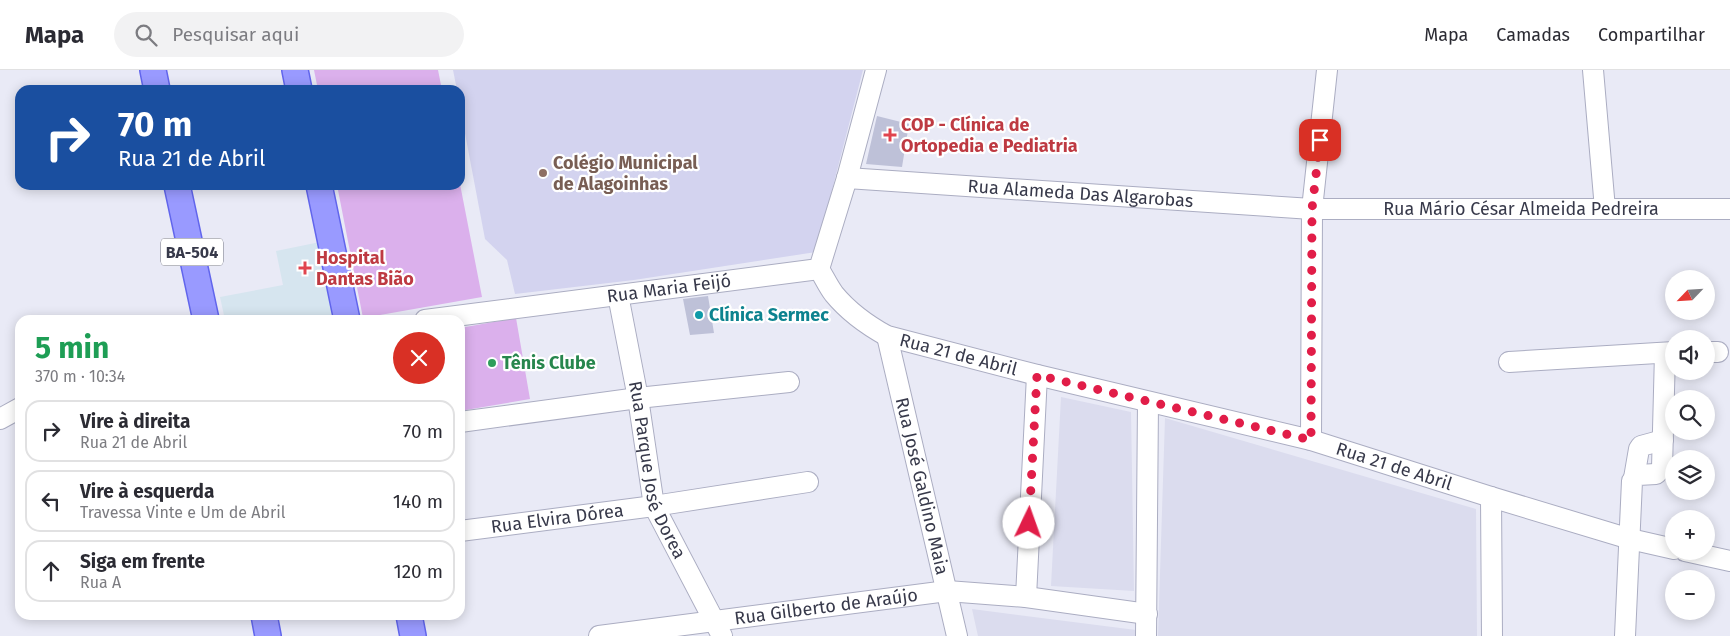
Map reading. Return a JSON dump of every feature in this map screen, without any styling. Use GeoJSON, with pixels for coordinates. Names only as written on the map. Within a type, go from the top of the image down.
{"type":"FeatureCollection","features":[{"type":"Feature","properties":{"kind":"main road"},"geometry":{"type":"LineString","coordinates":[[153,70],[156,85]]}},
{"type":"Feature","properties":{"kind":"main road"},"geometry":{"type":"LineString","coordinates":[[295,70],[298,85]]}},
{"type":"Feature","properties":{"kind":"main road","name":"BA-504"},"geometry":{"type":"LineString","coordinates":[[178,190],[205,315]]}},
{"type":"Feature","properties":{"kind":"main road"},"geometry":{"type":"LineString","coordinates":[[320,190],[346,315]]}},
{"type":"Feature","properties":{"kind":"main road"},"geometry":{"type":"LineString","coordinates":[[265,620],[268,636]]}},
{"type":"Feature","properties":{"kind":"main road"},"geometry":{"type":"LineString","coordinates":[[410,620],[413,636]]}},
{"type":"Feature","properties":{"kind":"street"},"geometry":{"type":"LineString","coordinates":[[819,270],[847,178],[876,70]]}},
{"type":"Feature","properties":{"kind":"street"},"geometry":{"type":"LineString","coordinates":[[1311,440],[1312,209],[1327,70]]}},
{"type":"Feature","properties":{"kind":"street"},"geometry":{"type":"LineString","coordinates":[[1593,70],[1605,209]]}},
{"type":"Feature","properties":{"kind":"street","name":"Rua Alameda Das Algarobas"},"geometry":{"type":"LineString","coordinates":[[847,178],[1312,209]]}},
{"type":"Feature","properties":{"kind":"street","name":"Rua Mário César Almeida Pedreira"},"geometry":{"type":"LineString","coordinates":[[1312,209],[1730,209]]}},
{"type":"Feature","properties":{"kind":"street","name":"Rua Maria Feijó"},"geometry":{"type":"LineString","coordinates":[[464,315],[819,270]]}},
{"type":"Feature","properties":{"kind":"street","name":"Rua 21 de Abril"},"geometry":{"type":"LineString","coordinates":[[819,270],[834,294],[867,325],[886,336],[1037,375],[1311,440],[1490,497],[1630,539],[1665,547]]}},
{"type":"Feature","properties":{"kind":"street","name":"Rua Parque José Dorea"},"geometry":{"type":"LineString","coordinates":[[618,295],[638,398],[654,506],[718,628]]}},
{"type":"Feature","properties":{"kind":"street","name":"Rua José Galdino Maia"},"geometry":{"type":"LineString","coordinates":[[886,336],[958,636]]}},
{"type":"Feature","properties":{"kind":"street"},"geometry":{"type":"LineString","coordinates":[[1509,362],[1665,352]]}},
{"type":"Feature","properties":{"kind":"street"},"geometry":{"type":"LineString","coordinates":[[1026,597],[1037,375]]}},
{"type":"Feature","properties":{"kind":"street"},"geometry":{"type":"LineString","coordinates":[[1634,478],[1638,475],[1660,472],[1662,468],[1667,380]]}},
{"type":"Feature","properties":{"kind":"street"},"geometry":{"type":"LineString","coordinates":[[465,421],[638,398],[789,382]]}},
{"type":"Feature","properties":{"kind":"street"},"geometry":{"type":"LineString","coordinates":[[1146,636],[1148,402]]}},
{"type":"Feature","properties":{"kind":"street"},"geometry":{"type":"LineString","coordinates":[[0,408],[15,404]]}},
{"type":"Feature","properties":{"kind":"street"},"geometry":{"type":"LineString","coordinates":[[0,419],[15,411]]}},
{"type":"Feature","properties":{"kind":"street"},"geometry":{"type":"LineString","coordinates":[[1625,636],[1632,481],[1641,446],[1663,440]]}},
{"type":"Feature","properties":{"kind":"street","name":"Rua Elvira Dórea"},"geometry":{"type":"LineString","coordinates":[[465,530],[654,506],[808,482]]}},
{"type":"Feature","properties":{"kind":"street"},"geometry":{"type":"LineString","coordinates":[[1490,497],[1492,636]]}},
{"type":"Feature","properties":{"kind":"street"},"geometry":{"type":"LineString","coordinates":[[1715,558],[1730,561]]}},
{"type":"Feature","properties":{"kind":"street","name":"Rua Gilberto de Araújo"},"geometry":{"type":"LineString","coordinates":[[611,635],[718,628],[947,591],[1026,597],[1146,614]]}},
{"type":"Feature","properties":{"kind":"shaded area"},"geometry":{"type":"Polygon","coordinates":[[[314,70],[438,70],[441,85],[317,85],[314,70]]]}},
{"type":"Feature","properties":{"kind":"shaded area"},"geometry":{"type":"Polygon","coordinates":[[[453,70],[863,70],[816,252],[634,280],[515,294],[507,260],[485,239],[465,133],[465,85],[456,85],[453,70]]]}},
{"type":"Feature","properties":{"kind":"shaded area"},"geometry":{"type":"Polygon","coordinates":[[[338,190],[461,190],[482,297],[380,315],[362,315],[338,190]]]}},
{"type":"Feature","properties":{"kind":"shaded area","name":"Hospital Dantas Bião"},"geometry":{"type":"Polygon","coordinates":[[[325,241],[341,315],[224,315],[220,297],[283,285],[276,251],[325,241]]]}},
{"type":"Feature","properties":{"kind":"shaded area","name":"Tênis Clube"},"geometry":{"type":"Polygon","coordinates":[[[516,318],[530,399],[465,410],[465,327],[516,318]]]}},
{"type":"Feature","properties":{"kind":"shaded area"},"geometry":{"type":"Polygon","coordinates":[[[1061,397],[1131,412],[1134,591],[1051,586],[1061,397]]]}},
{"type":"Feature","properties":{"kind":"shaded area"},"geometry":{"type":"Polygon","coordinates":[[[1165,418],[1476,509],[1477,636],[1158,636],[1165,418]]]}},
{"type":"Feature","properties":{"kind":"shaded area"},"geometry":{"type":"Polygon","coordinates":[[[972,609],[1136,630],[1136,636],[978,636],[972,609]]]}},
{"type":"Feature","properties":{"kind":"building","name":"COP - Clínica de Ortopedia e Pediatria"},"geometry":{"type":"Polygon","coordinates":[[[877,116],[909,124],[902,167],[866,164],[877,116]]]}},
{"type":"Feature","properties":{"kind":"building","name":"Clínica Sermec"},"geometry":{"type":"Polygon","coordinates":[[[708,296],[714,333],[690,335],[683,299],[708,296]]]}},
{"type":"Feature","properties":{"kind":"place","name":"COP - Clínica de Ortopedia e Pediatria"},"geometry":{"type":"Point","coordinates":[890,135]}},
{"type":"Feature","properties":{"kind":"place","name":"Colégio Municipal de Alagoinhas"},"geometry":{"type":"Point","coordinates":[543,173]}},
{"type":"Feature","properties":{"kind":"place","name":"Hospital Dantas Bião"},"geometry":{"type":"Point","coordinates":[305,268]}},
{"type":"Feature","properties":{"kind":"place","name":"Clínica Sermec"},"geometry":{"type":"Point","coordinates":[699,315]}},
{"type":"Feature","properties":{"kind":"place","name":"Tênis Clube"},"geometry":{"type":"Point","coordinates":[492,363]}},
{"type":"Feature","properties":{"kind":"route"},"geometry":{"type":"LineString","coordinates":[[1029,523],[1037,375],[1311,440],[1312,209],[1320,140]]}}]}
